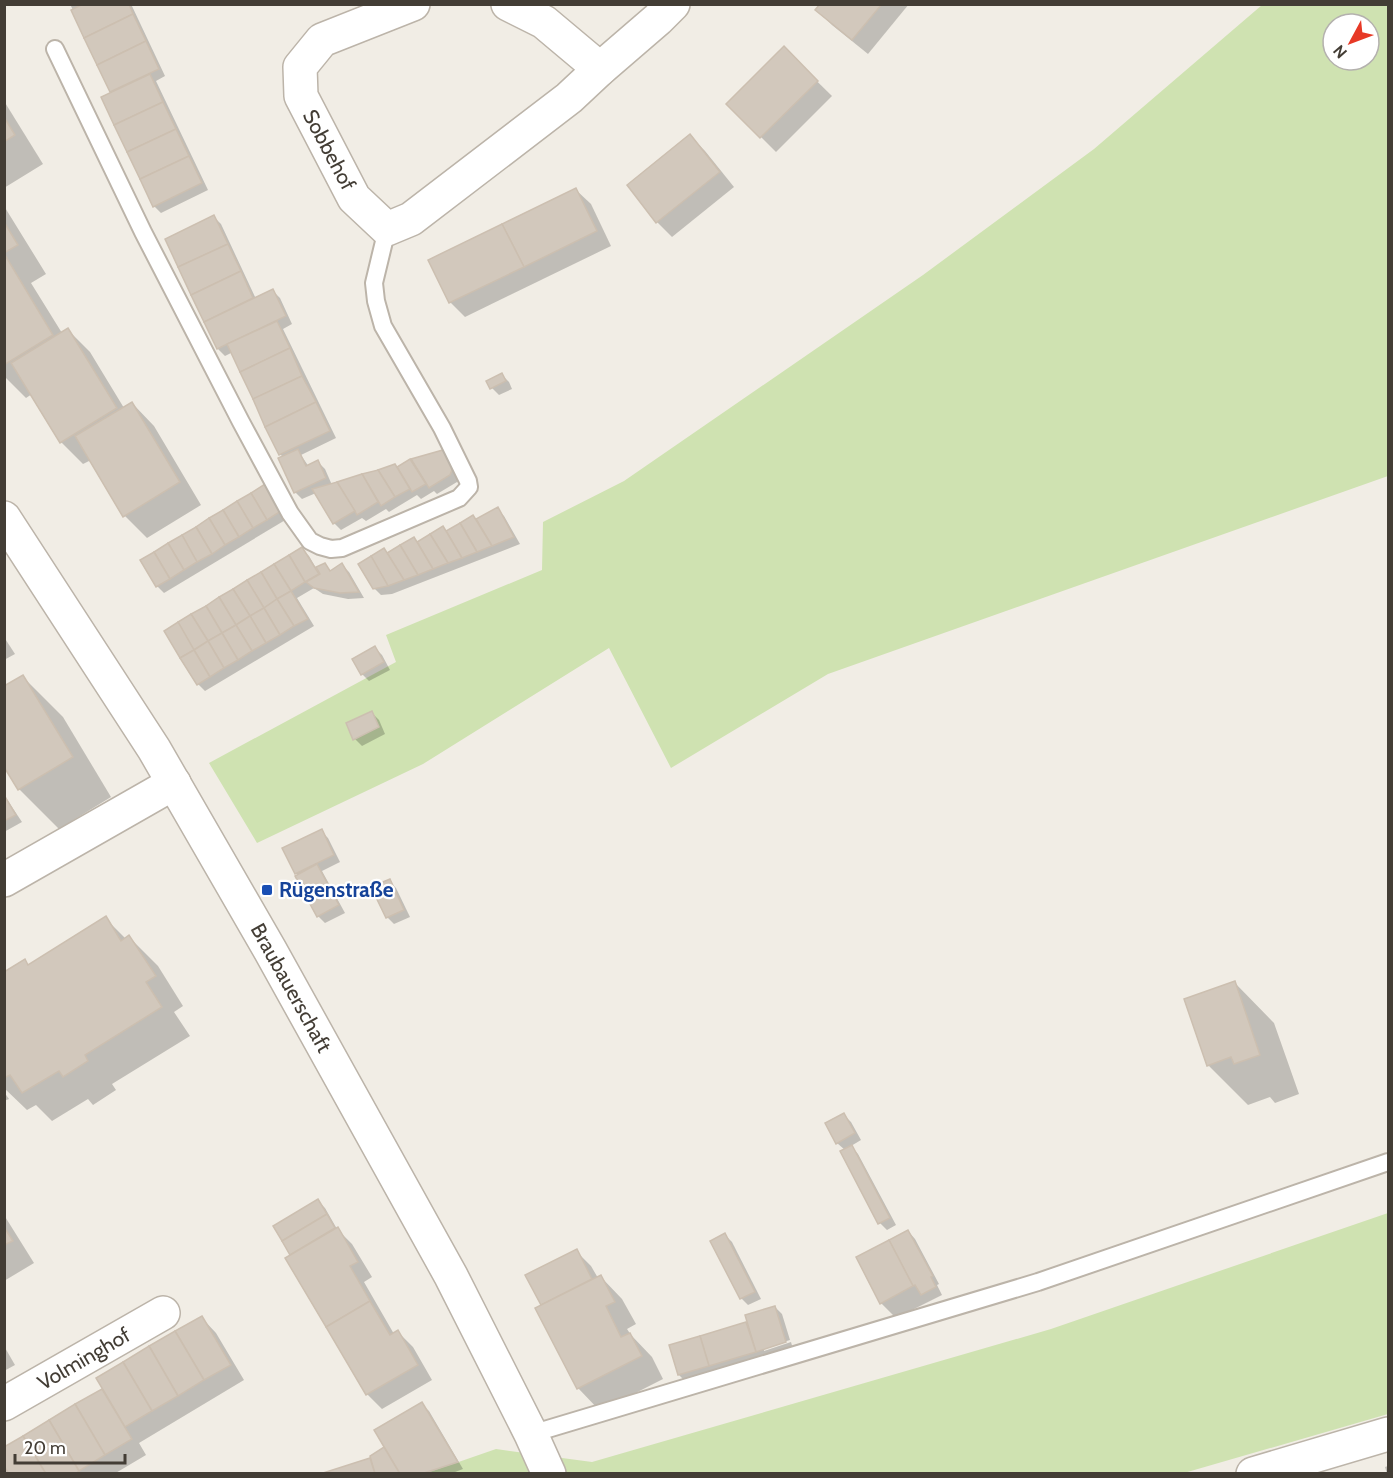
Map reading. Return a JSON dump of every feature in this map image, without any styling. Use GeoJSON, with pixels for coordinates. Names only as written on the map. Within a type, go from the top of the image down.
{"type":"FeatureCollection","features":[{"type":"Feature","properties":{"kind":"street","name":"Sobbehof"},"geometry":{"type":"LineString","coordinates":[[387,229],[354,198],[301,96],[300,67],[322,40],[413,4]]}},
{"type":"Feature","properties":{"kind":"street"},"geometry":{"type":"LineString","coordinates":[[508,4],[544,22],[600,69]]}},
{"type":"Feature","properties":{"kind":"street"},"geometry":{"type":"LineString","coordinates":[[387,229],[411,219],[569,98],[673,4]]}},
{"type":"Feature","properties":{"kind":"street","name":"Braubauerschaft"},"geometry":{"type":"LineString","coordinates":[[4,518],[154,749],[270,950],[445,1266],[549,1473]]}},
{"type":"Feature","properties":{"kind":"street"},"geometry":{"type":"LineString","coordinates":[[4,880],[174,783]]}},
{"type":"Feature","properties":{"kind":"street","name":"Volminghof"},"geometry":{"type":"LineString","coordinates":[[4,1404],[163,1313]]}},
{"type":"Feature","properties":{"kind":"street"},"geometry":{"type":"LineString","coordinates":[[1253,1473],[1389,1434]]}},
{"type":"Feature","properties":{"kind":"lane"},"geometry":{"type":"LineString","coordinates":[[55,49],[143,232],[290,513],[310,540],[331,549],[342,548],[459,498],[469,487],[442,428],[383,326],[375,301],[374,283],[387,229]]}},
{"type":"Feature","properties":{"kind":"lane"},"geometry":{"type":"LineString","coordinates":[[531,1434],[1038,1282],[1389,1162]]}},
{"type":"Feature","properties":{"kind":"green space"},"geometry":{"type":"Polygon","coordinates":[[[1262,5],[1388,5],[1388,476],[828,674],[671,768],[609,648],[423,764],[257,843],[209,763],[396,662],[386,635],[542,570],[543,522],[624,481],[923,275],[1094,149],[1262,5]]]}},
{"type":"Feature","properties":{"kind":"green space"},"geometry":{"type":"Polygon","coordinates":[[[1388,1213],[1388,1414],[1184,1473],[424,1474],[496,1449],[592,1462],[1051,1329],[1388,1213]]]}},
{"type":"Feature","properties":{"kind":"building"},"geometry":{"type":"Polygon","coordinates":[[[83,4],[129,4],[133,14],[84,38],[71,10],[83,4]]]}},
{"type":"Feature","properties":{"kind":"building"},"geometry":{"type":"Polygon","coordinates":[[[820,4],[882,4],[852,40],[815,10],[820,4]]]}},
{"type":"Feature","properties":{"kind":"building"},"geometry":{"type":"Polygon","coordinates":[[[133,14],[146,41],[97,65],[84,38],[133,14]]]}},
{"type":"Feature","properties":{"kind":"building"},"geometry":{"type":"Polygon","coordinates":[[[146,41],[159,69],[110,92],[97,65],[146,41]]]}},
{"type":"Feature","properties":{"kind":"building"},"geometry":{"type":"Polygon","coordinates":[[[784,46],[818,81],[760,138],[726,104],[784,46]]]}},
{"type":"Feature","properties":{"kind":"building"},"geometry":{"type":"Polygon","coordinates":[[[150,74],[163,102],[114,125],[101,97],[150,74]]]}},
{"type":"Feature","properties":{"kind":"building"},"geometry":{"type":"Polygon","coordinates":[[[163,102],[176,129],[127,152],[114,125],[163,102]]]}},
{"type":"Feature","properties":{"kind":"building"},"geometry":{"type":"Polygon","coordinates":[[[4,117],[15,135],[4,142],[4,117]]]}},
{"type":"Feature","properties":{"kind":"building"},"geometry":{"type":"Polygon","coordinates":[[[176,129],[189,156],[140,179],[127,152],[176,129]]]}},
{"type":"Feature","properties":{"kind":"building"},"geometry":{"type":"Polygon","coordinates":[[[690,134],[720,172],[656,223],[627,185],[690,134]]]}},
{"type":"Feature","properties":{"kind":"building"},"geometry":{"type":"Polygon","coordinates":[[[189,156],[202,183],[153,207],[140,179],[189,156]]]}},
{"type":"Feature","properties":{"kind":"building"},"geometry":{"type":"Polygon","coordinates":[[[576,188],[597,231],[524,267],[502,224],[576,188]]]}},
{"type":"Feature","properties":{"kind":"building"},"geometry":{"type":"Polygon","coordinates":[[[214,215],[228,244],[178,267],[165,239],[214,215]]]}},
{"type":"Feature","properties":{"kind":"building"},"geometry":{"type":"Polygon","coordinates":[[[4,222],[18,245],[4,253],[4,222]]]}},
{"type":"Feature","properties":{"kind":"building"},"geometry":{"type":"Polygon","coordinates":[[[502,224],[524,267],[449,303],[428,260],[502,224]]]}},
{"type":"Feature","properties":{"kind":"building"},"geometry":{"type":"Polygon","coordinates":[[[228,244],[241,271],[191,295],[178,267],[228,244]]]}},
{"type":"Feature","properties":{"kind":"building"},"geometry":{"type":"Polygon","coordinates":[[[4,255],[53,335],[4,365],[4,255]]]}},
{"type":"Feature","properties":{"kind":"building"},"geometry":{"type":"Polygon","coordinates":[[[241,271],[253,298],[204,322],[191,295],[241,271]]]}},
{"type":"Feature","properties":{"kind":"building"},"geometry":{"type":"Polygon","coordinates":[[[273,289],[286,316],[217,349],[204,322],[273,289]]]}},
{"type":"Feature","properties":{"kind":"building"},"geometry":{"type":"Polygon","coordinates":[[[277,321],[290,348],[240,372],[227,344],[277,321]]]}},
{"type":"Feature","properties":{"kind":"building"},"geometry":{"type":"Polygon","coordinates":[[[68,328],[117,408],[60,443],[11,363],[68,328]]]}},
{"type":"Feature","properties":{"kind":"building"},"geometry":{"type":"Polygon","coordinates":[[[290,348],[302,376],[253,399],[240,372],[290,348]]]}},
{"type":"Feature","properties":{"kind":"building"},"geometry":{"type":"Polygon","coordinates":[[[502,373],[506,381],[490,389],[486,381],[502,373]]]}},
{"type":"Feature","properties":{"kind":"building"},"geometry":{"type":"Polygon","coordinates":[[[302,376],[316,402],[265,427],[253,399],[302,376]]]}},
{"type":"Feature","properties":{"kind":"building"},"geometry":{"type":"Polygon","coordinates":[[[132,402],[180,482],[123,517],[75,436],[132,402]]]}},
{"type":"Feature","properties":{"kind":"building"},"geometry":{"type":"Polygon","coordinates":[[[316,402],[330,431],[279,455],[265,427],[316,402]]]}},
{"type":"Feature","properties":{"kind":"building"},"geometry":{"type":"Polygon","coordinates":[[[298,449],[306,466],[318,460],[326,478],[294,493],[278,458],[298,449]]]}},
{"type":"Feature","properties":{"kind":"building"},"geometry":{"type":"Polygon","coordinates":[[[443,450],[453,467],[450,475],[429,488],[411,459],[443,450]]]}},
{"type":"Feature","properties":{"kind":"building"},"geometry":{"type":"Polygon","coordinates":[[[410,459],[426,484],[412,492],[397,467],[410,459]]]}},
{"type":"Feature","properties":{"kind":"building"},"geometry":{"type":"Polygon","coordinates":[[[395,464],[410,489],[395,497],[378,470],[395,464]]]}},
{"type":"Feature","properties":{"kind":"building"},"geometry":{"type":"Polygon","coordinates":[[[378,470],[395,497],[381,506],[362,474],[378,470]]]}},
{"type":"Feature","properties":{"kind":"building"},"geometry":{"type":"Polygon","coordinates":[[[362,474],[378,502],[357,515],[337,482],[362,474]]]}},
{"type":"Feature","properties":{"kind":"building"},"geometry":{"type":"Polygon","coordinates":[[[337,482],[355,511],[333,524],[312,489],[337,482]]]}},
{"type":"Feature","properties":{"kind":"building"},"geometry":{"type":"Polygon","coordinates":[[[265,484],[281,511],[267,520],[251,493],[265,484]]]}},
{"type":"Feature","properties":{"kind":"building"},"geometry":{"type":"Polygon","coordinates":[[[251,493],[267,520],[253,528],[237,501],[251,493]]]}},
{"type":"Feature","properties":{"kind":"building"},"geometry":{"type":"Polygon","coordinates":[[[237,501],[253,528],[239,537],[223,510],[237,501]]]}},
{"type":"Feature","properties":{"kind":"building"},"geometry":{"type":"Polygon","coordinates":[[[498,507],[514,537],[492,546],[476,519],[498,507]]]}},
{"type":"Feature","properties":{"kind":"building"},"geometry":{"type":"Polygon","coordinates":[[[223,510],[239,537],[225,545],[209,518],[223,510]]]}},
{"type":"Feature","properties":{"kind":"building"},"geometry":{"type":"Polygon","coordinates":[[[473,515],[492,546],[477,552],[460,523],[473,515]]]}},
{"type":"Feature","properties":{"kind":"building"},"geometry":{"type":"Polygon","coordinates":[[[209,518],[225,545],[212,554],[196,527],[209,518]]]}},
{"type":"Feature","properties":{"kind":"building"},"geometry":{"type":"Polygon","coordinates":[[[460,523],[477,552],[462,558],[446,531],[460,523]]]}},
{"type":"Feature","properties":{"kind":"building"},"geometry":{"type":"Polygon","coordinates":[[[443,526],[462,558],[448,563],[430,534],[443,526]]]}},
{"type":"Feature","properties":{"kind":"building"},"geometry":{"type":"Polygon","coordinates":[[[196,527],[212,554],[197,562],[182,535],[196,527]]]}},
{"type":"Feature","properties":{"kind":"building"},"geometry":{"type":"Polygon","coordinates":[[[430,534],[448,563],[433,569],[417,542],[430,534]]]}},
{"type":"Feature","properties":{"kind":"building"},"geometry":{"type":"Polygon","coordinates":[[[182,535],[197,562],[184,570],[168,543],[182,535]]]}},
{"type":"Feature","properties":{"kind":"building"},"geometry":{"type":"Polygon","coordinates":[[[414,537],[433,569],[418,575],[400,545],[414,537]]]}},
{"type":"Feature","properties":{"kind":"building"},"geometry":{"type":"Polygon","coordinates":[[[168,543],[184,570],[170,579],[154,552],[168,543]]]}},
{"type":"Feature","properties":{"kind":"building"},"geometry":{"type":"Polygon","coordinates":[[[400,545],[418,575],[404,580],[387,553],[400,545]]]}},
{"type":"Feature","properties":{"kind":"building"},"geometry":{"type":"Polygon","coordinates":[[[302,547],[319,574],[305,582],[289,555],[302,547]]]}},
{"type":"Feature","properties":{"kind":"building"},"geometry":{"type":"Polygon","coordinates":[[[384,548],[404,580],[388,586],[371,556],[384,548]]]}},
{"type":"Feature","properties":{"kind":"building"},"geometry":{"type":"Polygon","coordinates":[[[154,552],[170,579],[156,587],[140,560],[154,552]]]}},
{"type":"Feature","properties":{"kind":"building"},"geometry":{"type":"Polygon","coordinates":[[[289,555],[305,582],[291,591],[274,564],[289,555]]]}},
{"type":"Feature","properties":{"kind":"building"},"geometry":{"type":"Polygon","coordinates":[[[371,556],[388,586],[373,589],[358,564],[371,556]]]}},
{"type":"Feature","properties":{"kind":"building"},"geometry":{"type":"Polygon","coordinates":[[[325,563],[330,571],[342,563],[359,592],[340,593],[314,588],[306,582],[320,574],[316,567],[325,563]]]}},
{"type":"Feature","properties":{"kind":"building"},"geometry":{"type":"Polygon","coordinates":[[[274,564],[291,591],[277,599],[261,572],[274,564]]]}},
{"type":"Feature","properties":{"kind":"building"},"geometry":{"type":"Polygon","coordinates":[[[261,572],[277,599],[264,608],[247,580],[261,572]]]}},
{"type":"Feature","properties":{"kind":"building"},"geometry":{"type":"Polygon","coordinates":[[[247,580],[264,608],[250,616],[233,589],[247,580]]]}},
{"type":"Feature","properties":{"kind":"building"},"geometry":{"type":"Polygon","coordinates":[[[233,589],[250,616],[236,625],[219,597],[233,589]]]}},
{"type":"Feature","properties":{"kind":"building"},"geometry":{"type":"Polygon","coordinates":[[[291,591],[308,619],[294,626],[277,599],[291,591]]]}},
{"type":"Feature","properties":{"kind":"building"},"geometry":{"type":"Polygon","coordinates":[[[219,597],[236,625],[222,633],[206,606],[219,597]]]}},
{"type":"Feature","properties":{"kind":"building"},"geometry":{"type":"Polygon","coordinates":[[[277,599],[294,626],[280,635],[264,608],[277,599]]]}},
{"type":"Feature","properties":{"kind":"building"},"geometry":{"type":"Polygon","coordinates":[[[206,606],[222,633],[208,641],[191,614],[206,606]]]}},
{"type":"Feature","properties":{"kind":"building"},"geometry":{"type":"Polygon","coordinates":[[[264,608],[280,635],[266,643],[250,616],[264,608]]]}},
{"type":"Feature","properties":{"kind":"building"},"geometry":{"type":"Polygon","coordinates":[[[191,614],[208,641],[194,650],[178,622],[191,614]]]}},
{"type":"Feature","properties":{"kind":"building"},"geometry":{"type":"Polygon","coordinates":[[[250,616],[266,643],[252,651],[236,625],[250,616]]]}},
{"type":"Feature","properties":{"kind":"building"},"geometry":{"type":"Polygon","coordinates":[[[178,622],[194,650],[180,658],[164,631],[178,622]]]}},
{"type":"Feature","properties":{"kind":"building"},"geometry":{"type":"Polygon","coordinates":[[[236,625],[252,651],[238,660],[222,633],[236,625]]]}},
{"type":"Feature","properties":{"kind":"building"},"geometry":{"type":"Polygon","coordinates":[[[222,633],[238,660],[224,668],[208,641],[222,633]]]}},
{"type":"Feature","properties":{"kind":"building"},"geometry":{"type":"Polygon","coordinates":[[[208,641],[224,668],[210,677],[194,650],[208,641]]]}},
{"type":"Feature","properties":{"kind":"building"},"geometry":{"type":"Polygon","coordinates":[[[375,646],[384,662],[361,675],[352,659],[375,646]]]}},
{"type":"Feature","properties":{"kind":"building"},"geometry":{"type":"Polygon","coordinates":[[[194,650],[210,677],[197,685],[180,658],[194,650]]]}},
{"type":"Feature","properties":{"kind":"building"},"geometry":{"type":"Polygon","coordinates":[[[23,675],[73,757],[18,790],[4,767],[4,686],[23,675]]]}},
{"type":"Feature","properties":{"kind":"building"},"geometry":{"type":"Polygon","coordinates":[[[372,711],[379,727],[353,740],[346,723],[372,711]]]}},
{"type":"Feature","properties":{"kind":"building"},"geometry":{"type":"Polygon","coordinates":[[[4,795],[16,815],[4,821],[4,795]]]}},
{"type":"Feature","properties":{"kind":"building"},"geometry":{"type":"Polygon","coordinates":[[[322,829],[334,855],[295,874],[282,848],[322,829]]]}},
{"type":"Feature","properties":{"kind":"building"},"geometry":{"type":"Polygon","coordinates":[[[317,864],[339,905],[317,917],[295,876],[317,864]]]}},
{"type":"Feature","properties":{"kind":"building"},"geometry":{"type":"Polygon","coordinates":[[[390,879],[404,910],[386,918],[371,887],[390,879]]]}},
{"type":"Feature","properties":{"kind":"building"},"geometry":{"type":"Polygon","coordinates":[[[106,916],[121,941],[129,935],[156,976],[146,982],[162,1007],[85,1055],[88,1061],[63,1077],[59,1071],[22,1093],[10,1075],[4,1078],[4,972],[25,959],[28,965],[106,916]]]}},
{"type":"Feature","properties":{"kind":"building"},"geometry":{"type":"Polygon","coordinates":[[[1235,981],[1260,1055],[1234,1064],[1231,1057],[1207,1066],[1184,999],[1235,981]]]}},
{"type":"Feature","properties":{"kind":"building"},"geometry":{"type":"Polygon","coordinates":[[[844,1113],[855,1133],[836,1144],[825,1123],[844,1113]]]}},
{"type":"Feature","properties":{"kind":"building"},"geometry":{"type":"Polygon","coordinates":[[[852,1145],[890,1218],[878,1224],[840,1151],[852,1145]]]}},
{"type":"Feature","properties":{"kind":"building"},"geometry":{"type":"Polygon","coordinates":[[[318,1199],[327,1214],[282,1241],[273,1226],[318,1199]]]}},
{"type":"Feature","properties":{"kind":"building"},"geometry":{"type":"Polygon","coordinates":[[[327,1214],[335,1228],[290,1255],[282,1241],[327,1214]]]}},
{"type":"Feature","properties":{"kind":"building"},"geometry":{"type":"Polygon","coordinates":[[[4,1227],[13,1241],[4,1245],[4,1227]]]}},
{"type":"Feature","properties":{"kind":"building"},"geometry":{"type":"Polygon","coordinates":[[[338,1227],[358,1262],[350,1266],[370,1301],[326,1327],[285,1258],[338,1227]]]}},
{"type":"Feature","properties":{"kind":"building"},"geometry":{"type":"Polygon","coordinates":[[[908,1230],[933,1276],[931,1277],[936,1287],[921,1295],[915,1285],[913,1286],[889,1240],[908,1230]]]}},
{"type":"Feature","properties":{"kind":"building"},"geometry":{"type":"Polygon","coordinates":[[[725,1233],[755,1292],[740,1299],[710,1241],[725,1233]]]}},
{"type":"Feature","properties":{"kind":"building"},"geometry":{"type":"Polygon","coordinates":[[[889,1240],[913,1286],[880,1304],[856,1257],[889,1240]]]}},
{"type":"Feature","properties":{"kind":"building"},"geometry":{"type":"Polygon","coordinates":[[[577,1249],[592,1279],[541,1305],[525,1275],[577,1249]]]}},
{"type":"Feature","properties":{"kind":"building"},"geometry":{"type":"Polygon","coordinates":[[[601,1275],[615,1302],[606,1306],[621,1337],[630,1333],[642,1356],[577,1389],[535,1308],[601,1275]]]}},
{"type":"Feature","properties":{"kind":"building"},"geometry":{"type":"Polygon","coordinates":[[[370,1301],[390,1335],[398,1330],[418,1365],[366,1395],[326,1327],[370,1301]]]}},
{"type":"Feature","properties":{"kind":"building"},"geometry":{"type":"Polygon","coordinates":[[[775,1306],[786,1342],[756,1352],[745,1315],[775,1306]]]}},
{"type":"Feature","properties":{"kind":"building"},"geometry":{"type":"Polygon","coordinates":[[[202,1316],[231,1365],[204,1380],[175,1331],[202,1316]]]}},
{"type":"Feature","properties":{"kind":"building"},"geometry":{"type":"Polygon","coordinates":[[[746,1322],[756,1352],[709,1366],[700,1336],[746,1322]]]}},
{"type":"Feature","properties":{"kind":"building"},"geometry":{"type":"Polygon","coordinates":[[[175,1331],[204,1380],[178,1396],[149,1346],[175,1331]]]}},
{"type":"Feature","properties":{"kind":"building"},"geometry":{"type":"Polygon","coordinates":[[[700,1336],[709,1366],[678,1375],[669,1345],[700,1336]]]}},
{"type":"Feature","properties":{"kind":"building"},"geometry":{"type":"Polygon","coordinates":[[[149,1346],[178,1396],[152,1411],[123,1362],[149,1346]]]}},
{"type":"Feature","properties":{"kind":"building"},"geometry":{"type":"Polygon","coordinates":[[[123,1362],[152,1411],[125,1427],[96,1378],[123,1362]]]}},
{"type":"Feature","properties":{"kind":"building"},"geometry":{"type":"Polygon","coordinates":[[[102,1389],[132,1439],[105,1455],[75,1404],[102,1389]]]}},
{"type":"Feature","properties":{"kind":"building"},"geometry":{"type":"Polygon","coordinates":[[[422,1402],[458,1462],[421,1474],[400,1474],[374,1430],[422,1402]]]}},
{"type":"Feature","properties":{"kind":"building"},"geometry":{"type":"Polygon","coordinates":[[[75,1404],[105,1455],[79,1471],[49,1420],[75,1404]]]}},
{"type":"Feature","properties":{"kind":"building"},"geometry":{"type":"Polygon","coordinates":[[[49,1420],[79,1471],[75,1474],[46,1474],[23,1436],[49,1420]]]}},
{"type":"Feature","properties":{"kind":"building"},"geometry":{"type":"Polygon","coordinates":[[[23,1436],[46,1474],[9,1474],[4,1466],[4,1447],[23,1436]]]}},
{"type":"Feature","properties":{"kind":"building"},"geometry":{"type":"Polygon","coordinates":[[[384,1447],[400,1474],[375,1474],[370,1456],[384,1447]]]}},
{"type":"Feature","properties":{"kind":"building"},"geometry":{"type":"Polygon","coordinates":[[[370,1458],[375,1474],[320,1474],[370,1458]]]}},
{"type":"Feature","properties":{"kind":"place","name":"Rügenstraße"},"geometry":{"type":"Point","coordinates":[267,890]}}]}
